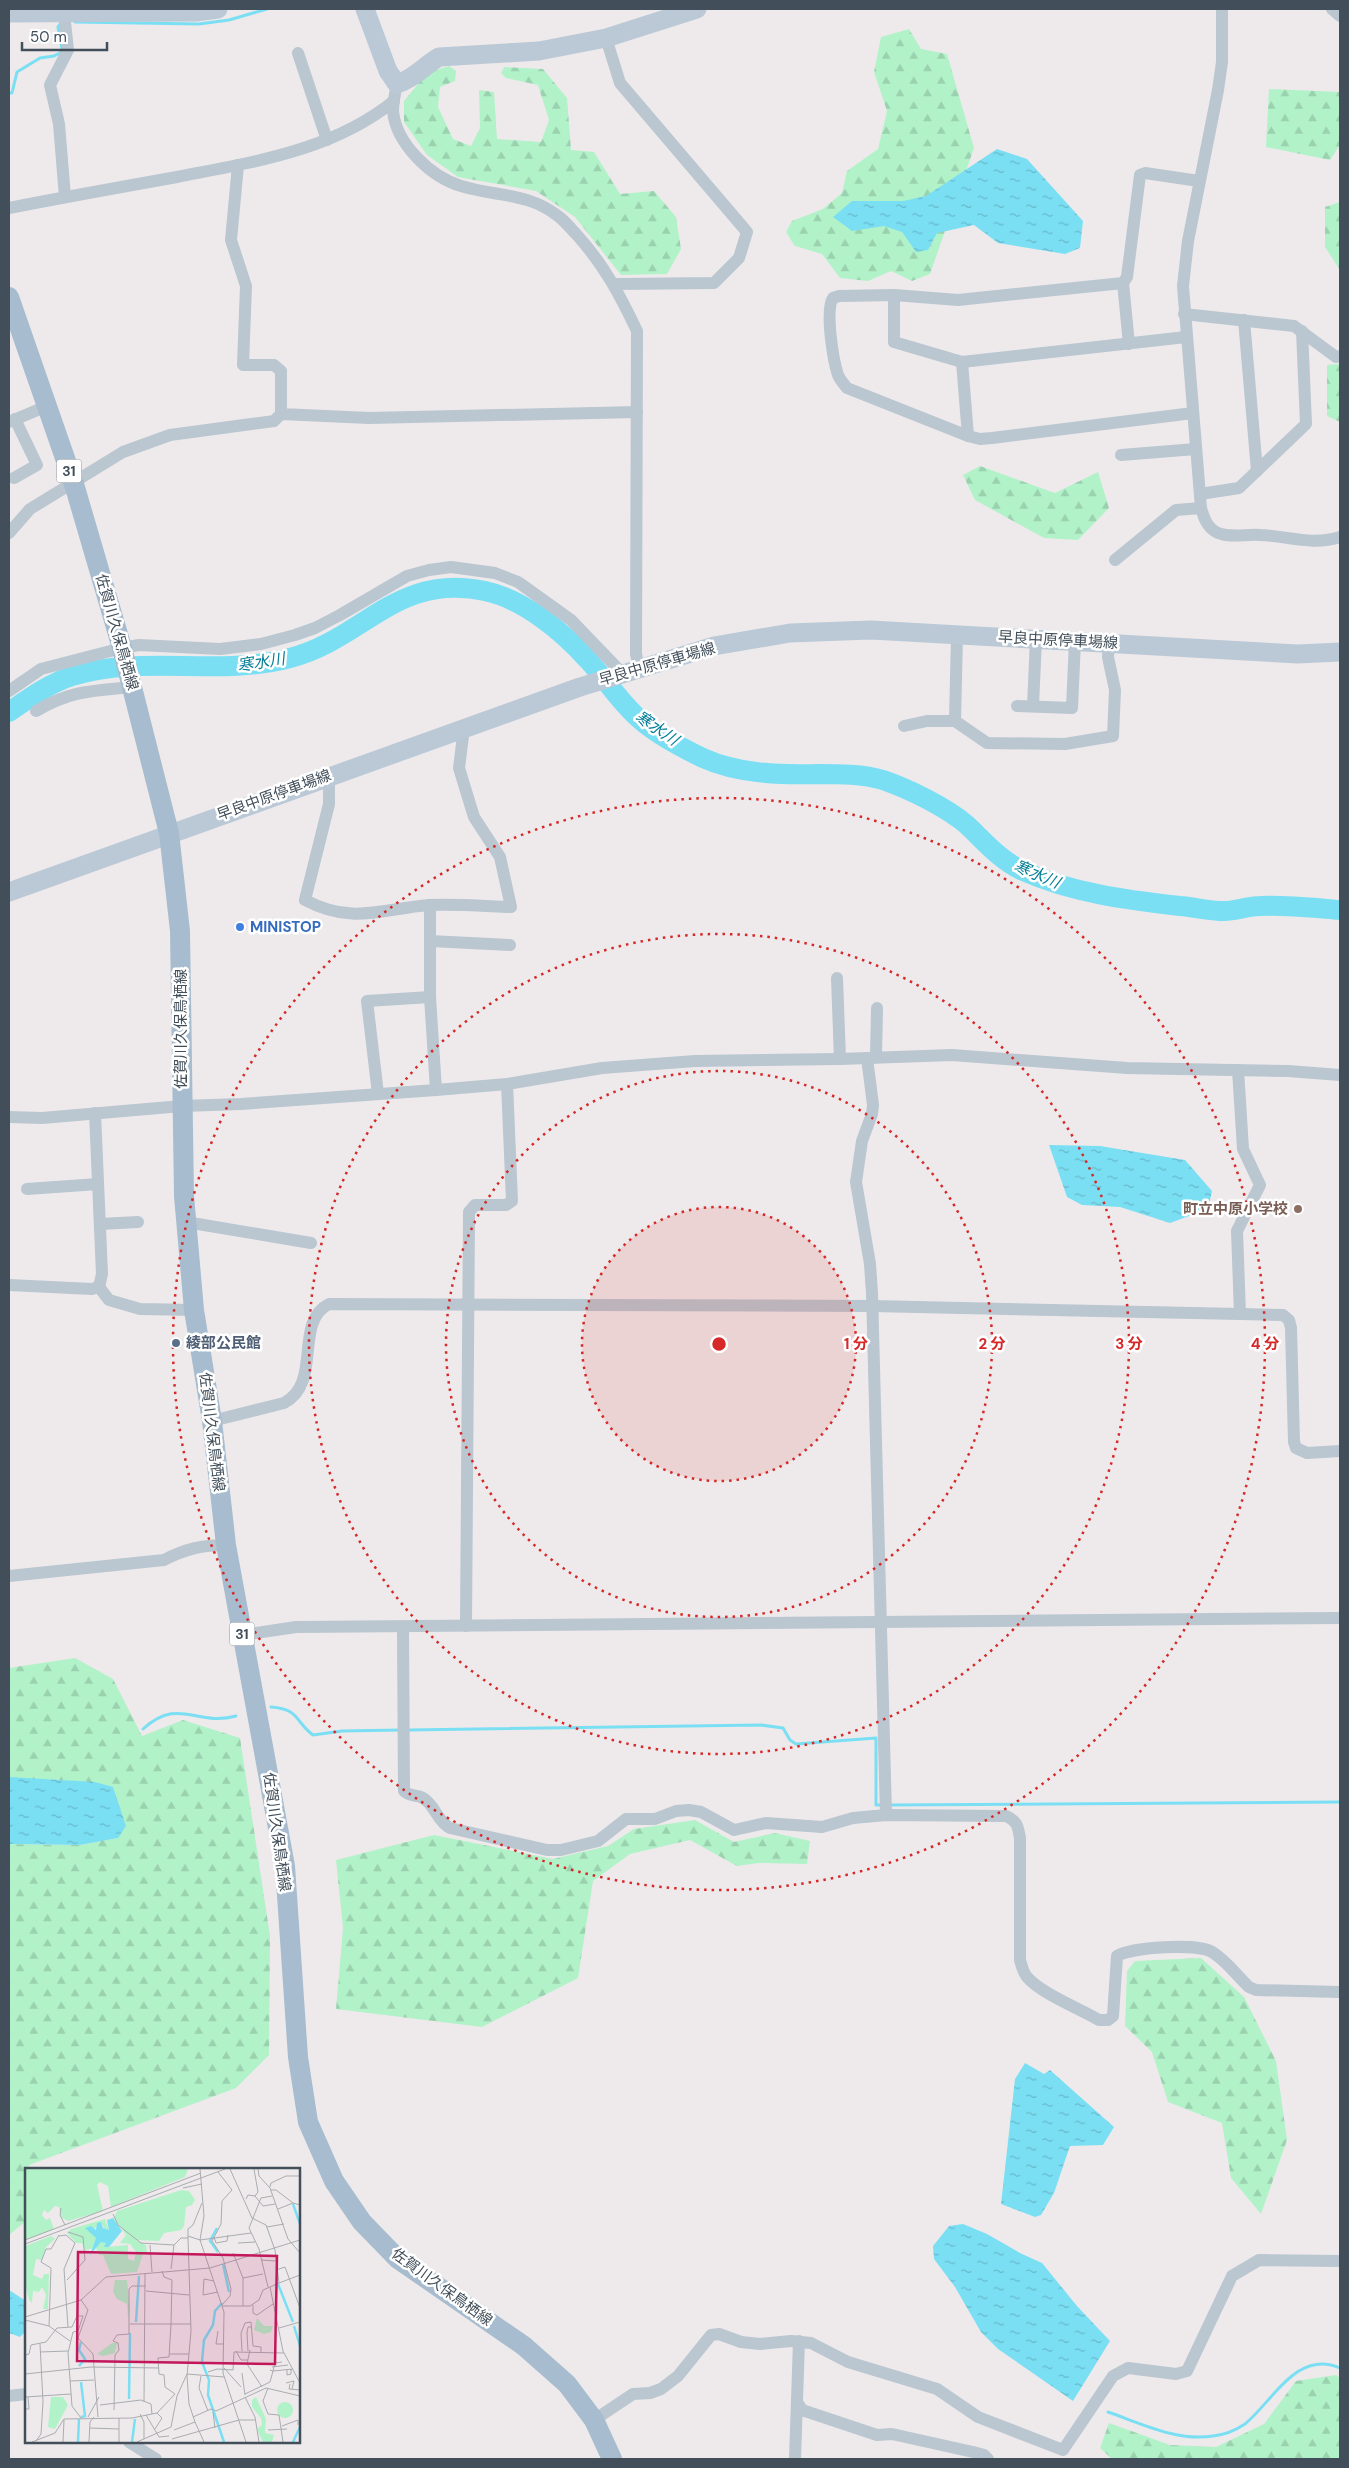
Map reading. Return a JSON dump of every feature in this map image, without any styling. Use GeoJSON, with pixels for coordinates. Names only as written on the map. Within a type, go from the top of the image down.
{"type":"FeatureCollection","features":[{"type":"Feature","properties":{"kind":"main road"},"geometry":{"type":"LineString","coordinates":[[9,13],[65,20],[177,10],[218,9]]}},
{"type":"Feature","properties":{"kind":"main road"},"geometry":{"type":"LineString","coordinates":[[365,9],[396,93],[425,65],[438,57],[539,51],[606,38],[697,9]]}},
{"type":"Feature","properties":{"kind":"main road","name":"佐賀川久保鳥栖線"},"geometry":{"type":"LineString","coordinates":[[9,297],[74,484],[122,648],[170,833],[180,931],[182,1106],[186,1222],[194,1310],[212,1421],[226,1545],[285,1866],[298,2057],[308,2122],[334,2181],[362,2222],[398,2259],[524,2346],[567,2384],[594,2420],[612,2459]]}},
{"type":"Feature","properties":{"kind":"main road","name":"早良中原停車場線"},"geometry":{"type":"LineString","coordinates":[[9,892],[580,687],[714,646],[790,634],[870,630],[1298,654],[1340,652]]}},
{"type":"Feature","properties":{"kind":"street"},"geometry":{"type":"LineString","coordinates":[[1222,9],[1222,62],[1185,264],[1184,314],[1201,508],[1204,519],[1218,533],[1235,536],[1273,536],[1307,542],[1328,541],[1340,537]]}},
{"type":"Feature","properties":{"kind":"street"},"geometry":{"type":"LineString","coordinates":[[1332,9],[1340,16]]}},
{"type":"Feature","properties":{"kind":"street"},"geometry":{"type":"LineString","coordinates":[[65,20],[68,50],[50,85],[59,124],[65,197]]}},
{"type":"Feature","properties":{"kind":"street"},"geometry":{"type":"LineString","coordinates":[[606,38],[620,83],[747,232],[739,258],[714,283],[615,284]]}},
{"type":"Feature","properties":{"kind":"street"},"geometry":{"type":"LineString","coordinates":[[298,54],[328,140]]}},
{"type":"Feature","properties":{"kind":"street"},"geometry":{"type":"LineString","coordinates":[[9,208],[277,158],[328,140],[358,125],[396,93]]}},
{"type":"Feature","properties":{"kind":"street"},"geometry":{"type":"LineString","coordinates":[[9,691],[41,669],[122,648],[139,645],[220,649],[261,644],[315,628],[407,576],[451,567],[474,568],[495,573],[518,582],[572,620],[631,670],[636,654],[637,331],[615,284],[592,252],[560,217],[543,205],[524,198],[462,187],[447,181],[428,168],[409,147],[396,125],[396,93]]}},
{"type":"Feature","properties":{"kind":"street"},"geometry":{"type":"LineString","coordinates":[[9,533],[30,509],[74,484],[123,452],[170,435],[274,421],[281,414],[280,371],[274,365],[243,365],[246,286],[230,240],[238,165]]}},
{"type":"Feature","properties":{"kind":"street"},"geometry":{"type":"LineString","coordinates":[[1193,414],[992,438],[980,439],[968,436],[847,388],[839,376],[829,309],[834,298],[839,296],[894,296],[958,300],[1123,283],[1128,277],[1140,175],[1145,173],[1199,181]]}},
{"type":"Feature","properties":{"kind":"street"},"geometry":{"type":"LineString","coordinates":[[1123,283],[1129,344]]}},
{"type":"Feature","properties":{"kind":"street"},"geometry":{"type":"LineString","coordinates":[[894,296],[894,342],[962,362],[1186,337]]}},
{"type":"Feature","properties":{"kind":"street"},"geometry":{"type":"LineString","coordinates":[[1184,314],[1294,326],[1336,357],[1340,356]]}},
{"type":"Feature","properties":{"kind":"street"},"geometry":{"type":"LineString","coordinates":[[1244,320],[1257,471]]}},
{"type":"Feature","properties":{"kind":"street"},"geometry":{"type":"LineString","coordinates":[[1200,494],[1239,488],[1306,424],[1302,332]]}},
{"type":"Feature","properties":{"kind":"street"},"geometry":{"type":"LineString","coordinates":[[962,362],[968,436]]}},
{"type":"Feature","properties":{"kind":"street"},"geometry":{"type":"LineString","coordinates":[[14,478],[36,465],[12,420],[47,406]]}},
{"type":"Feature","properties":{"kind":"street"},"geometry":{"type":"LineString","coordinates":[[281,414],[368,418],[637,412]]}},
{"type":"Feature","properties":{"kind":"street"},"geometry":{"type":"LineString","coordinates":[[1122,455],[1196,449]]}},
{"type":"Feature","properties":{"kind":"street"},"geometry":{"type":"LineString","coordinates":[[1115,560],[1176,510],[1201,508]]}},
{"type":"Feature","properties":{"kind":"street"},"geometry":{"type":"LineString","coordinates":[[956,721],[957,635]]}},
{"type":"Feature","properties":{"kind":"street"},"geometry":{"type":"LineString","coordinates":[[1033,706],[1036,639]]}},
{"type":"Feature","properties":{"kind":"street"},"geometry":{"type":"LineString","coordinates":[[1016,706],[1072,708],[1075,641]]}},
{"type":"Feature","properties":{"kind":"street"},"geometry":{"type":"LineString","coordinates":[[904,726],[927,721],[956,721],[987,743],[1065,744],[1113,736],[1115,690],[1108,656],[1109,643]]}},
{"type":"Feature","properties":{"kind":"street"},"geometry":{"type":"LineString","coordinates":[[36,711],[59,698],[82,692],[132,687]]}},
{"type":"Feature","properties":{"kind":"street"},"geometry":{"type":"LineString","coordinates":[[329,776],[329,804],[306,900],[324,910],[360,915],[430,905],[510,907],[500,857],[474,817],[458,768],[464,728]]}},
{"type":"Feature","properties":{"kind":"street"},"geometry":{"type":"LineString","coordinates":[[430,905],[430,997],[436,1090]]}},
{"type":"Feature","properties":{"kind":"street"},"geometry":{"type":"LineString","coordinates":[[430,940],[510,944]]}},
{"type":"Feature","properties":{"kind":"street"},"geometry":{"type":"LineString","coordinates":[[837,978],[840,1059]]}},
{"type":"Feature","properties":{"kind":"street"},"geometry":{"type":"LineString","coordinates":[[378,1094],[367,1001],[430,997]]}},
{"type":"Feature","properties":{"kind":"street"},"geometry":{"type":"LineString","coordinates":[[877,1008],[872,1058],[872,1114],[862,1141],[856,1182],[870,1264],[872,1306],[883,1624],[886,1815]]}},
{"type":"Feature","properties":{"kind":"street"},"geometry":{"type":"LineString","coordinates":[[9,1117],[42,1118],[182,1106],[436,1090],[507,1084],[602,1068],[694,1061],[952,1055],[1128,1068],[1238,1070],[1340,1075]]}},
{"type":"Feature","properties":{"kind":"street"},"geometry":{"type":"LineString","coordinates":[[1238,1070],[1244,1149],[1260,1185],[1236,1231],[1240,1314]]}},
{"type":"Feature","properties":{"kind":"street"},"geometry":{"type":"LineString","coordinates":[[466,1626],[469,1212],[475,1205],[506,1205],[512,1201],[507,1084]]}},
{"type":"Feature","properties":{"kind":"street"},"geometry":{"type":"LineString","coordinates":[[95,1113],[102,1274],[99,1287]]}},
{"type":"Feature","properties":{"kind":"street"},"geometry":{"type":"LineString","coordinates":[[27,1189],[98,1184]]}},
{"type":"Feature","properties":{"kind":"street"},"geometry":{"type":"LineString","coordinates":[[100,1224],[138,1222]]}},
{"type":"Feature","properties":{"kind":"street"},"geometry":{"type":"LineString","coordinates":[[186,1222],[311,1244]]}},
{"type":"Feature","properties":{"kind":"street"},"geometry":{"type":"LineString","coordinates":[[9,1285],[92,1289],[99,1287]]}},
{"type":"Feature","properties":{"kind":"street"},"geometry":{"type":"LineString","coordinates":[[99,1287],[109,1300],[140,1309],[194,1310]]}},
{"type":"Feature","properties":{"kind":"street"},"geometry":{"type":"LineString","coordinates":[[212,1421],[284,1403],[294,1398],[306,1372],[312,1325],[323,1307],[329,1304],[872,1306],[1283,1315],[1289,1320],[1291,1328],[1294,1442],[1296,1448],[1307,1453],[1340,1451]]}},
{"type":"Feature","properties":{"kind":"street"},"geometry":{"type":"LineString","coordinates":[[9,1576],[164,1560],[183,1550],[200,1545],[226,1545]]}},
{"type":"Feature","properties":{"kind":"street"},"geometry":{"type":"LineString","coordinates":[[242,1635],[296,1628],[883,1624],[1340,1618]]}},
{"type":"Feature","properties":{"kind":"street"},"geometry":{"type":"LineString","coordinates":[[403,1627],[404,1791],[409,1795],[422,1797],[431,1806],[442,1823],[450,1828],[547,1850],[560,1850],[598,1841],[626,1819],[654,1819],[676,1811],[689,1810],[701,1812],[734,1830],[766,1823],[822,1827],[853,1818],[886,1815],[1006,1816],[1014,1820],[1018,1825],[1020,1838],[1020,1960],[1022,1970],[1040,1988],[1099,2020],[1108,2020],[1113,2016],[1117,1956],[1136,1950],[1203,1948],[1214,1953],[1249,1987],[1256,1990],[1340,1992]]}},
{"type":"Feature","properties":{"kind":"street"},"geometry":{"type":"LineString","coordinates":[[594,2420],[633,2394],[650,2393],[661,2388],[678,2376],[712,2335],[719,2334],[741,2342],[760,2344],[799,2341],[811,2343],[848,2362],[937,2389],[978,2417],[1063,2450],[1113,2376],[1128,2368],[1176,2374],[1188,2371],[1232,2276],[1259,2260],[1340,2261]]}},
{"type":"Feature","properties":{"kind":"street"},"geometry":{"type":"LineString","coordinates":[[796,2459],[799,2341]]}},
{"type":"Feature","properties":{"kind":"street"},"geometry":{"type":"LineString","coordinates":[[9,2396],[25,2394]]}},
{"type":"Feature","properties":{"kind":"street"},"geometry":{"type":"LineString","coordinates":[[797,2402],[802,2410],[877,2435],[892,2434],[973,2452],[984,2455],[988,2459]]}},
{"type":"Feature","properties":{"kind":"street"},"geometry":{"type":"LineString","coordinates":[[131,2443],[156,2459]]}},
{"type":"Feature","properties":{"kind":"green space"},"geometry":{"type":"Polygon","coordinates":[[[909,29],[921,49],[947,54],[974,148],[930,274],[912,281],[891,271],[868,281],[840,278],[822,254],[795,246],[786,232],[792,221],[823,209],[842,193],[847,171],[878,149],[887,111],[874,72],[881,37],[909,29]]]}},
{"type":"Feature","properties":{"kind":"green space"},"geometry":{"type":"Polygon","coordinates":[[[449,66],[456,71],[455,81],[440,87],[438,107],[453,139],[471,146],[480,128],[479,90],[494,92],[497,139],[541,142],[549,120],[538,85],[506,78],[501,73],[504,67],[543,69],[567,98],[571,150],[594,152],[620,194],[654,191],[676,217],[681,249],[667,274],[621,275],[575,217],[536,191],[458,177],[427,155],[404,122],[404,101],[427,73],[449,66]]]}},
{"type":"Feature","properties":{"kind":"green space"},"geometry":{"type":"Polygon","coordinates":[[[1269,89],[1340,92],[1340,145],[1330,160],[1266,147],[1269,89]]]}},
{"type":"Feature","properties":{"kind":"green space"},"geometry":{"type":"Polygon","coordinates":[[[1340,202],[1340,270],[1325,247],[1325,207],[1340,202]]]}},
{"type":"Feature","properties":{"kind":"green space"},"geometry":{"type":"Polygon","coordinates":[[[1340,364],[1340,422],[1327,416],[1327,365],[1340,364]]]}},
{"type":"Feature","properties":{"kind":"green space"},"geometry":{"type":"Polygon","coordinates":[[[980,466],[1055,493],[1098,472],[1109,508],[1078,540],[1044,538],[975,500],[963,475],[980,466]]]}},
{"type":"Feature","properties":{"kind":"green space"},"geometry":{"type":"Polygon","coordinates":[[[75,1658],[113,1679],[142,1736],[183,1720],[240,1738],[270,1936],[269,2055],[236,2088],[29,2165],[29,2168],[25,2168],[25,2222],[9,2235],[9,1844],[80,1845],[118,1838],[9,1777],[9,1668],[75,1658]]]}},
{"type":"Feature","properties":{"kind":"green space"},"geometry":{"type":"Polygon","coordinates":[[[695,1820],[734,1842],[775,1833],[810,1841],[807,1864],[759,1863],[737,1866],[690,1840],[630,1854],[593,1881],[578,1978],[482,2027],[336,2009],[343,1928],[336,1860],[434,1835],[553,1859],[608,1846],[634,1829],[695,1820]]]}},
{"type":"Feature","properties":{"kind":"green space"},"geometry":{"type":"Polygon","coordinates":[[[1201,1958],[1244,1997],[1276,2061],[1287,2140],[1261,2214],[1231,2178],[1222,2123],[1168,2102],[1152,2052],[1125,2026],[1127,1971],[1135,1961],[1201,1958]]]}},
{"type":"Feature","properties":{"kind":"green space"},"geometry":{"type":"Polygon","coordinates":[[[1336,2375],[1340,2378],[1339,2459],[1112,2459],[1100,2448],[1109,2423],[1170,2445],[1216,2447],[1264,2424],[1296,2381],[1336,2375]]]}},
{"type":"Feature","properties":{"kind":"water"},"geometry":{"type":"Polygon","coordinates":[[[997,149],[1027,159],[1083,221],[1080,248],[1065,254],[998,243],[974,225],[937,233],[928,250],[916,252],[902,232],[884,226],[852,231],[833,217],[852,201],[903,201],[926,196],[997,149]]]}},
{"type":"Feature","properties":{"kind":"water"},"geometry":{"type":"Polygon","coordinates":[[[1049,1145],[1100,1146],[1185,1160],[1212,1191],[1208,1209],[1170,1223],[1120,1207],[1082,1205],[1067,1197],[1049,1145]]]}},
{"type":"Feature","properties":{"kind":"water"},"geometry":{"type":"Polygon","coordinates":[[[9,1777],[95,1782],[113,1787],[126,1826],[118,1838],[80,1845],[9,1844],[9,1777]]]}},
{"type":"Feature","properties":{"kind":"water"},"geometry":{"type":"Polygon","coordinates":[[[1025,2063],[1044,2074],[1050,2070],[1114,2127],[1103,2145],[1070,2146],[1054,2193],[1041,2215],[1035,2217],[1001,2204],[1015,2079],[1025,2063]]]}},
{"type":"Feature","properties":{"kind":"water"},"geometry":{"type":"Polygon","coordinates":[[[963,2224],[987,2234],[1042,2263],[1077,2306],[1110,2341],[1073,2401],[998,2349],[981,2332],[955,2287],[934,2259],[933,2246],[949,2226],[963,2224]]]}},
{"type":"Feature","properties":{"kind":"water"},"geometry":{"type":"Polygon","coordinates":[[[9,2290],[25,2300],[25,2332],[20,2337],[9,2333],[9,2290]]]}},
{"type":"Feature","properties":{"kind":"waterway"},"geometry":{"type":"LineString","coordinates":[[75,22],[199,24],[229,20],[267,9]]}},
{"type":"Feature","properties":{"kind":"waterway"},"geometry":{"type":"LineString","coordinates":[[9,93],[12,93],[17,72],[40,58],[60,53],[62,49],[58,27],[62,22]]}},
{"type":"Feature","properties":{"kind":"waterway","name":"寒水川"},"geometry":{"type":"LineString","coordinates":[[9,712],[47,687],[72,676],[126,667],[236,666],[290,658],[316,649],[404,599],[428,591],[454,588],[485,591],[513,601],[554,627],[577,648],[622,702],[642,722],[676,744],[716,763],[759,772],[851,775],[883,780],[915,793],[949,812],[967,825],[993,850],[1015,867],[1042,879],[1080,890],[1140,901],[1218,911],[1256,906],[1340,910]]}},
{"type":"Feature","properties":{"kind":"waterway"},"geometry":{"type":"LineString","coordinates":[[271,1707],[280,1708],[292,1713],[313,1735],[342,1731],[401,1730]]}},
{"type":"Feature","properties":{"kind":"waterway"},"geometry":{"type":"LineString","coordinates":[[143,1729],[156,1719],[178,1713],[210,1718],[236,1716]]}},
{"type":"Feature","properties":{"kind":"waterway"},"geometry":{"type":"LineString","coordinates":[[408,1730],[761,1725],[783,1728],[790,1740],[796,1744],[876,1738],[876,1805],[883,1805]]}},
{"type":"Feature","properties":{"kind":"waterway"},"geometry":{"type":"LineString","coordinates":[[889,1805],[1340,1802]]}},
{"type":"Feature","properties":{"kind":"waterway"},"geometry":{"type":"LineString","coordinates":[[1108,2412],[1173,2434],[1200,2437],[1217,2435],[1229,2432],[1245,2424],[1298,2371],[1311,2366],[1325,2364],[1340,2368]]}},
{"type":"Feature","properties":{"kind":"place","name":"MINISTOP"},"geometry":{"type":"Point","coordinates":[240,927]}},
{"type":"Feature","properties":{"kind":"place","name":"町立中原小学校"},"geometry":{"type":"Point","coordinates":[1298,1209]}},
{"type":"Feature","properties":{"kind":"place","name":"綾部公民館"},"geometry":{"type":"Point","coordinates":[176,1343]}}]}
